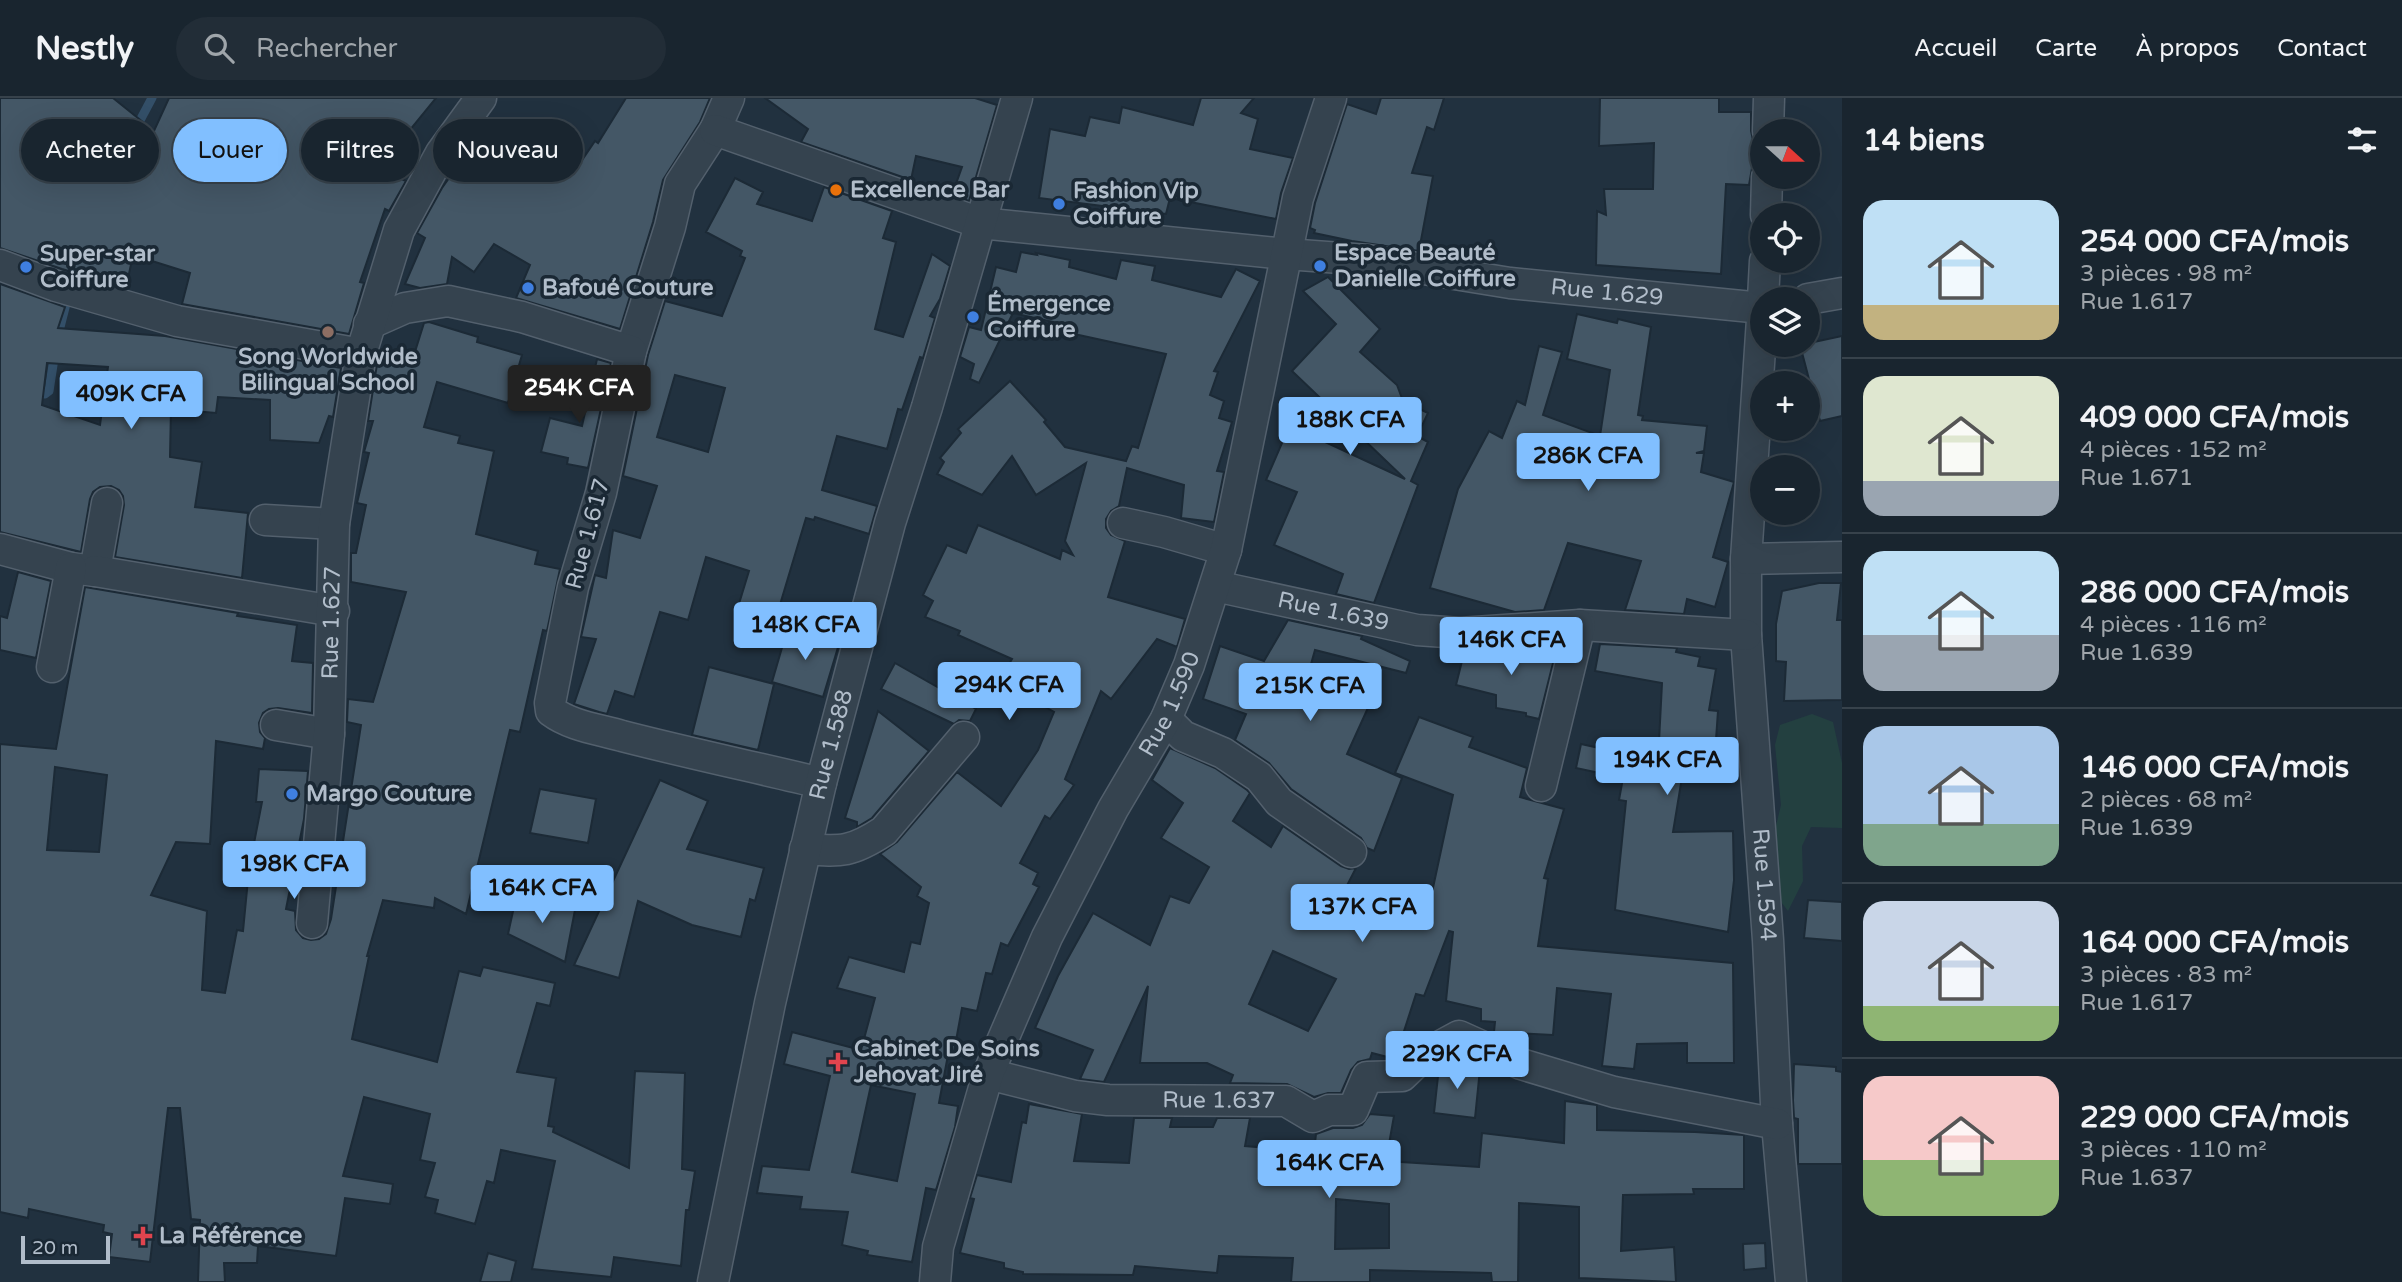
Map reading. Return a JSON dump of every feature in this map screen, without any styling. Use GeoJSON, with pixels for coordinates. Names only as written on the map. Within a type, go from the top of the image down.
{"type":"FeatureCollection","features":[{"type":"Feature","properties":{"kind":"street","name":"Rue 1.627"},"geometry":{"type":"LineString","coordinates":[[312,923],[329,734],[334,524],[362,354],[399,230],[441,153],[481,98]]}},
{"type":"Feature","properties":{"kind":"street","name":"Rue 1.617"},"geometry":{"type":"LineString","coordinates":[[729,98],[715,130],[680,184],[670,226],[631,351],[601,494],[573,587],[550,703],[551,711],[575,723],[656,745],[821,783]]}},
{"type":"Feature","properties":{"kind":"street","name":"Rue 1.588"},"geometry":{"type":"LineString","coordinates":[[713,1282],[770,1003],[821,783],[890,523],[927,407],[1017,98]]}},
{"type":"Feature","properties":{"kind":"street","name":"Rue 1.590"},"geometry":{"type":"LineString","coordinates":[[935,1282],[938,1247],[988,1074],[1047,937],[1113,809],[1166,719],[1189,666],[1226,550],[1298,198],[1331,98]]}},
{"type":"Feature","properties":{"kind":"street"},"geometry":{"type":"LineString","coordinates":[[1768,119],[1769,98]]}},
{"type":"Feature","properties":{"kind":"street","name":"Rue 1.629"},"geometry":{"type":"LineString","coordinates":[[715,130],[980,223],[1368,260],[1510,283],[1750,307]]}},
{"type":"Feature","properties":{"kind":"street"},"geometry":{"type":"LineString","coordinates":[[0,265],[56,286],[177,321],[362,354]]}},
{"type":"Feature","properties":{"kind":"street"},"geometry":{"type":"LineString","coordinates":[[1820,297],[1842,293]]}},
{"type":"Feature","properties":{"kind":"street"},"geometry":{"type":"LineString","coordinates":[[369,324],[405,308],[448,301],[522,317],[631,351]]}},
{"type":"Feature","properties":{"kind":"street","name":"Rue 1.594"},"geometry":{"type":"LineString","coordinates":[[1759,357],[1746,559],[1746,635],[1767,927],[1777,1124],[1791,1282]]}},
{"type":"Feature","properties":{"kind":"street"},"geometry":{"type":"LineString","coordinates":[[52,667],[107,503]]}},
{"type":"Feature","properties":{"kind":"street"},"geometry":{"type":"LineString","coordinates":[[265,520],[334,524]]}},
{"type":"Feature","properties":{"kind":"street"},"geometry":{"type":"LineString","coordinates":[[1123,523],[1226,550]]}},
{"type":"Feature","properties":{"kind":"street"},"geometry":{"type":"LineString","coordinates":[[0,549],[83,569],[334,611]]}},
{"type":"Feature","properties":{"kind":"street"},"geometry":{"type":"LineString","coordinates":[[1746,559],[1842,557]]}},
{"type":"Feature","properties":{"kind":"street","name":"Rue 1.639"},"geometry":{"type":"LineString","coordinates":[[1215,586],[1417,630],[1461,634],[1580,625],[1746,635]]}},
{"type":"Feature","properties":{"kind":"street"},"geometry":{"type":"LineString","coordinates":[[1541,786],[1580,625]]}},
{"type":"Feature","properties":{"kind":"street"},"geometry":{"type":"LineString","coordinates":[[1166,719],[1183,736],[1223,753],[1259,776],[1279,802],[1351,852]]}},
{"type":"Feature","properties":{"kind":"street"},"geometry":{"type":"LineString","coordinates":[[276,725],[329,734]]}},
{"type":"Feature","properties":{"kind":"street"},"geometry":{"type":"LineString","coordinates":[[805,849],[841,852],[884,831],[964,737]]}},
{"type":"Feature","properties":{"kind":"street","name":"Rue 1.637"},"geometry":{"type":"LineString","coordinates":[[988,1074],[1075,1096],[1108,1100],[1286,1101],[1312,1117],[1329,1110],[1353,1111],[1367,1077],[1402,1076],[1424,1055],[1459,1035],[1521,1064],[1614,1092],[1777,1124]]}},
{"type":"Feature","properties":{"kind":"green space"},"geometry":{"type":"Polygon","coordinates":[[[1812,714],[1833,722],[1842,763],[1842,828],[1811,827],[1802,846],[1803,881],[1788,911],[1772,890],[1767,863],[1781,805],[1775,745],[1780,725],[1812,714]]]}},
{"type":"Feature","properties":{"kind":"building"},"geometry":{"type":"Polygon","coordinates":[[[0,98],[113,98],[139,119],[21,119],[21,182],[159,182],[159,120],[169,98],[436,98],[419,119],[301,119],[301,182],[405,182],[389,211],[385,209],[360,282],[364,283],[349,334],[182,304],[190,273],[133,255],[126,288],[0,248],[0,98]]]}},
{"type":"Feature","properties":{"kind":"building"},"geometry":{"type":"Polygon","coordinates":[[[626,98],[710,98],[700,122],[663,180],[620,329],[516,298],[530,265],[494,244],[474,272],[452,257],[447,284],[420,288],[405,284],[425,238],[417,233],[446,182],[583,182],[583,159],[595,141],[598,143],[626,98]]]}},
{"type":"Feature","properties":{"kind":"building"},"geometry":{"type":"Polygon","coordinates":[[[765,98],[975,98],[997,105],[969,201],[952,195],[962,167],[916,156],[911,180],[801,142],[808,129],[765,98]]]}},
{"type":"Feature","properties":{"kind":"building"},"geometry":{"type":"Polygon","coordinates":[[[1201,98],[1254,98],[1241,113],[1258,119],[1250,149],[1293,158],[1281,193],[1276,219],[1170,198],[1166,214],[1039,198],[1050,129],[1085,136],[1090,117],[1119,123],[1122,107],[1193,125],[1201,98]]]}},
{"type":"Feature","properties":{"kind":"building"},"geometry":{"type":"Polygon","coordinates":[[[1381,98],[1444,98],[1434,130],[1427,127],[1412,173],[1433,176],[1419,251],[1314,233],[1315,230],[1310,228],[1315,203],[1347,104],[1376,114],[1381,98]]]}},
{"type":"Feature","properties":{"kind":"building"},"geometry":{"type":"Polygon","coordinates":[[[1600,98],[1719,98],[1719,112],[1751,112],[1749,185],[1726,184],[1721,274],[1596,265],[1597,211],[1606,215],[1604,189],[1653,189],[1654,143],[1599,146],[1600,98]]]}},
{"type":"Feature","properties":{"kind":"building"},"geometry":{"type":"Polygon","coordinates":[[[735,178],[763,192],[757,204],[812,221],[824,187],[892,211],[883,238],[896,242],[875,329],[903,337],[932,254],[950,266],[940,299],[930,316],[935,318],[923,358],[920,357],[902,410],[898,409],[887,449],[837,436],[822,490],[877,506],[869,534],[815,517],[814,520],[806,518],[776,618],[738,607],[749,571],[706,557],[688,620],[660,612],[634,697],[615,691],[607,714],[574,704],[596,639],[581,637],[595,575],[606,578],[613,530],[640,538],[657,486],[623,476],[648,355],[665,301],[722,316],[745,258],[740,256],[742,251],[706,232],[735,178]],[[675,375],[657,437],[708,452],[725,388],[675,375]]]}},
{"type":"Feature","properties":{"kind":"building"},"geometry":{"type":"Polygon","coordinates":[[[1021,252],[1070,260],[1069,267],[1116,279],[1121,260],[1155,266],[1152,280],[1221,297],[1236,269],[1260,281],[1214,371],[1218,372],[1210,395],[1224,401],[1219,418],[1232,422],[1217,471],[1224,472],[1214,522],[1181,518],[1184,485],[1127,468],[1119,506],[1111,511],[1106,519],[1106,528],[1111,535],[1125,541],[1108,597],[1185,619],[1177,647],[1157,639],[1111,699],[1101,691],[1065,779],[1074,785],[1050,819],[1045,816],[1020,863],[1038,873],[1033,884],[1039,887],[1008,946],[1001,943],[992,974],[986,973],[977,1011],[962,1008],[953,1057],[948,1055],[939,1103],[958,1106],[955,1127],[936,1190],[926,1188],[912,1262],[867,1255],[868,1251],[842,1245],[848,1212],[800,1209],[802,1197],[757,1193],[762,1166],[809,1170],[830,1076],[784,1064],[792,1032],[861,1050],[875,998],[837,988],[849,957],[904,972],[911,942],[920,944],[929,903],[917,896],[921,887],[880,854],[897,842],[957,772],[1001,806],[1038,750],[1054,712],[999,681],[1012,659],[958,635],[960,631],[925,617],[933,601],[923,595],[947,545],[966,553],[978,525],[1060,559],[1062,550],[1073,555],[1065,541],[1086,463],[1036,495],[1012,456],[982,495],[937,474],[944,462],[940,458],[961,433],[958,429],[1010,381],[1046,420],[1044,422],[1065,447],[1126,461],[1132,446],[1138,448],[1166,354],[1065,332],[1067,325],[1013,313],[979,383],[970,379],[974,364],[960,357],[969,327],[981,330],[996,267],[1016,272],[1021,252]],[[871,1085],[852,1172],[897,1181],[915,1094],[871,1085]]]}},
{"type":"Feature","properties":{"kind":"building"},"geometry":{"type":"Polygon","coordinates":[[[1328,277],[1380,329],[1360,352],[1397,385],[1403,401],[1428,413],[1417,436],[1428,442],[1411,481],[1418,485],[1374,603],[1336,594],[1343,574],[1274,545],[1297,492],[1266,480],[1285,436],[1291,438],[1295,428],[1405,479],[1292,371],[1336,324],[1303,291],[1328,277]]]}},
{"type":"Feature","properties":{"kind":"building"},"geometry":{"type":"Polygon","coordinates":[[[0,284],[65,307],[58,328],[165,336],[341,368],[333,417],[329,416],[319,443],[270,440],[270,400],[218,397],[216,413],[171,409],[170,457],[202,462],[195,507],[248,513],[242,578],[115,557],[124,505],[119,490],[111,486],[100,487],[93,492],[81,552],[0,532],[0,284]],[[47,363],[42,405],[100,425],[108,367],[47,363]]]}},
{"type":"Feature","properties":{"kind":"building"},"geometry":{"type":"Polygon","coordinates":[[[1577,314],[1617,323],[1618,319],[1651,327],[1638,415],[1643,416],[1642,420],[1707,426],[1704,451],[1696,453],[1704,453],[1701,472],[1734,482],[1713,557],[1728,562],[1715,607],[1687,599],[1684,614],[1625,610],[1641,561],[1568,543],[1544,610],[1515,612],[1430,588],[1458,489],[1489,431],[1502,438],[1517,401],[1525,405],[1539,346],[1562,352],[1543,415],[1600,436],[1610,370],[1567,359],[1577,314]]]}},
{"type":"Feature","properties":{"kind":"building"},"geometry":{"type":"Polygon","coordinates":[[[429,322],[478,337],[477,342],[522,355],[508,403],[437,382],[424,427],[460,436],[458,443],[494,451],[476,534],[538,551],[535,564],[560,569],[547,631],[543,630],[520,732],[510,730],[466,914],[435,898],[434,908],[383,900],[367,956],[352,1039],[437,1062],[459,971],[480,976],[483,967],[555,983],[550,1006],[537,1003],[517,1072],[556,1078],[548,1126],[554,1127],[553,1132],[629,1168],[635,1071],[685,1073],[682,1169],[695,1171],[689,1210],[686,1210],[681,1266],[614,1257],[611,1277],[532,1269],[555,1161],[501,1150],[494,1183],[487,1181],[475,1224],[435,1213],[438,1200],[425,1197],[435,1163],[420,1160],[430,1114],[364,1097],[343,1176],[393,1184],[390,1204],[345,1198],[336,1256],[258,1246],[257,1263],[224,1263],[225,1282],[198,1282],[200,1220],[191,1219],[180,1108],[168,1108],[150,1262],[109,1257],[112,1234],[103,1232],[104,1225],[29,1209],[28,1218],[0,1212],[0,744],[56,749],[85,587],[297,625],[292,661],[313,663],[312,713],[278,708],[263,713],[259,723],[260,732],[265,738],[263,749],[216,741],[210,844],[176,842],[151,895],[207,911],[202,990],[225,993],[237,930],[243,931],[249,869],[262,802],[256,802],[259,769],[308,771],[304,819],[286,909],[295,911],[296,930],[303,938],[319,939],[326,934],[331,919],[361,725],[347,722],[348,699],[373,702],[406,592],[351,582],[351,553],[356,553],[366,505],[357,503],[369,453],[364,452],[373,421],[368,421],[378,358],[380,350],[413,358],[424,323],[429,322]],[[55,767],[47,850],[99,852],[107,775],[55,767]]]}},
{"type":"Feature","properties":{"kind":"building"},"geometry":{"type":"Polygon","coordinates":[[[1842,336],[1842,416],[1820,421],[1820,371],[1807,371],[1803,357],[1820,357],[1820,341],[1842,336]]]}},
{"type":"Feature","properties":{"kind":"building"},"geometry":{"type":"Polygon","coordinates":[[[597,359],[611,363],[588,468],[567,464],[568,458],[541,452],[550,418],[582,426],[597,359]]]}},
{"type":"Feature","properties":{"kind":"building"},"geometry":{"type":"Polygon","coordinates":[[[18,572],[51,581],[36,658],[0,650],[0,616],[7,618],[18,572]]]}},
{"type":"Feature","properties":{"kind":"building"},"geometry":{"type":"Polygon","coordinates":[[[1819,583],[1841,583],[1837,620],[1842,620],[1842,700],[1784,701],[1786,662],[1776,661],[1776,624],[1782,591],[1819,583]]]}},
{"type":"Feature","properties":{"kind":"building"},"geometry":{"type":"Polygon","coordinates":[[[1288,620],[1362,636],[1361,639],[1410,661],[1406,673],[1315,650],[1308,675],[1372,699],[1347,754],[1402,778],[1374,851],[1367,848],[1361,838],[1291,789],[1269,763],[1235,740],[1246,714],[1203,699],[1220,646],[1264,661],[1288,620]]]}},
{"type":"Feature","properties":{"kind":"building"},"geometry":{"type":"Polygon","coordinates":[[[788,627],[839,644],[823,697],[772,682],[788,627]]]}},
{"type":"Feature","properties":{"kind":"building"},"geometry":{"type":"Polygon","coordinates":[[[1600,644],[1677,648],[1676,652],[1700,657],[1698,666],[1716,669],[1709,710],[1718,711],[1715,754],[1686,753],[1673,832],[1733,831],[1734,880],[1728,932],[1615,910],[1626,801],[1619,800],[1623,778],[1576,768],[1581,744],[1658,761],[1662,683],[1595,671],[1600,644]]]}},
{"type":"Feature","properties":{"kind":"building"},"geometry":{"type":"Polygon","coordinates":[[[1507,647],[1557,647],[1539,719],[1526,716],[1526,713],[1496,708],[1496,695],[1456,685],[1464,653],[1474,655],[1474,652],[1504,660],[1507,647]]]}},
{"type":"Feature","properties":{"kind":"building"},"geometry":{"type":"Polygon","coordinates":[[[895,663],[976,709],[970,721],[959,720],[954,724],[881,689],[895,663]]]}},
{"type":"Feature","properties":{"kind":"building"},"geometry":{"type":"Polygon","coordinates":[[[709,667],[774,684],[758,750],[692,735],[709,667]]]}},
{"type":"Feature","properties":{"kind":"building"},"geometry":{"type":"Polygon","coordinates":[[[878,711],[929,751],[872,818],[857,827],[857,822],[845,818],[878,711]]]}},
{"type":"Feature","properties":{"kind":"building"},"geometry":{"type":"Polygon","coordinates":[[[1419,717],[1473,737],[1469,747],[1527,768],[1520,797],[1564,809],[1544,878],[1548,879],[1538,946],[1733,963],[1734,1063],[1687,1063],[1687,1043],[1637,1044],[1634,1069],[1602,1066],[1611,994],[1557,988],[1553,1035],[1494,1032],[1495,1022],[1481,1021],[1481,1009],[1446,1001],[1453,932],[1449,931],[1424,996],[1416,994],[1395,1059],[1372,1053],[1370,1059],[1358,1062],[1351,1070],[1341,1093],[1314,1097],[1287,1084],[1230,1083],[1233,1075],[1207,1063],[1140,1063],[1148,986],[1104,1082],[1080,1079],[1093,1050],[1035,1028],[1058,976],[1093,913],[1150,945],[1170,896],[1189,903],[1209,867],[1161,838],[1183,803],[1152,780],[1170,748],[1215,768],[1247,790],[1250,793],[1233,821],[1271,847],[1283,826],[1341,866],[1356,868],[1339,901],[1401,929],[1403,923],[1413,925],[1422,893],[1431,897],[1453,795],[1395,773],[1419,717]],[[1273,951],[1249,1004],[1308,1031],[1336,979],[1273,951]]]}},
{"type":"Feature","properties":{"kind":"building"},"geometry":{"type":"Polygon","coordinates":[[[660,780],[708,801],[687,849],[764,868],[755,901],[750,899],[741,937],[692,925],[638,901],[619,978],[574,965],[660,780]]]}},
{"type":"Feature","properties":{"kind":"building"},"geometry":{"type":"Polygon","coordinates":[[[540,789],[596,799],[588,843],[530,833],[540,789]]]}},
{"type":"Feature","properties":{"kind":"building"},"geometry":{"type":"Polygon","coordinates":[[[517,893],[575,910],[565,962],[508,934],[517,893]]]}},
{"type":"Feature","properties":{"kind":"building"},"geometry":{"type":"Polygon","coordinates":[[[1808,900],[1842,902],[1842,941],[1804,938],[1808,900]]]}},
{"type":"Feature","properties":{"kind":"building"},"geometry":{"type":"Polygon","coordinates":[[[1794,1064],[1836,1067],[1836,1071],[1842,1072],[1842,1164],[1798,1164],[1798,1119],[1794,1118],[1793,1100],[1794,1064]]]}},
{"type":"Feature","properties":{"kind":"building"},"geometry":{"type":"Polygon","coordinates":[[[1442,1065],[1480,1069],[1475,1118],[1434,1113],[1439,1067],[1442,1065]]]}},
{"type":"Feature","properties":{"kind":"building"},"geometry":{"type":"Polygon","coordinates":[[[1565,1101],[1597,1105],[1597,1130],[1744,1135],[1744,1189],[1693,1189],[1694,1194],[1623,1195],[1621,1251],[1674,1247],[1676,1282],[1579,1278],[1579,1207],[1519,1203],[1518,1282],[1492,1282],[1491,1273],[1370,1270],[1370,1282],[1291,1282],[1293,1258],[1219,1256],[1217,1273],[1135,1266],[1133,1275],[1023,1274],[1004,1268],[1004,1263],[960,1253],[974,1199],[970,1198],[977,1175],[1011,1182],[1022,1122],[1026,1123],[1029,1104],[1082,1114],[1074,1161],[1129,1163],[1134,1118],[1172,1118],[1170,1127],[1213,1127],[1217,1118],[1250,1118],[1245,1146],[1314,1152],[1316,1134],[1333,1128],[1362,1125],[1370,1114],[1394,1116],[1386,1161],[1479,1167],[1482,1133],[1564,1143],[1565,1101]],[[1336,1199],[1335,1249],[1389,1248],[1389,1204],[1336,1199]]]}},
{"type":"Feature","properties":{"kind":"building"},"geometry":{"type":"Polygon","coordinates":[[[1765,1243],[1766,1268],[1744,1270],[1743,1244],[1765,1243]]]}},
{"type":"Feature","properties":{"kind":"building"},"geometry":{"type":"Polygon","coordinates":[[[488,1253],[516,1261],[511,1282],[480,1282],[488,1253]]]}},
{"type":"Feature","properties":{"kind":"waterway"},"geometry":{"type":"LineString","coordinates":[[141,119],[152,98]]}},
{"type":"Feature","properties":{"kind":"waterway"},"geometry":{"type":"LineString","coordinates":[[57,339],[68,296]]}},
{"type":"Feature","properties":{"kind":"waterway"},"geometry":{"type":"LineString","coordinates":[[33,393],[45,394],[49,391],[55,352]]}},
{"type":"Feature","properties":{"kind":"place","name":"Excellence Bar"},"geometry":{"type":"Point","coordinates":[836,190]}},
{"type":"Feature","properties":{"kind":"place","name":"Fashion Vip Coiffure"},"geometry":{"type":"Point","coordinates":[1059,204]}},
{"type":"Feature","properties":{"kind":"place","name":"Espace Beauté Danielle Coiffure"},"geometry":{"type":"Point","coordinates":[1320,266]}},
{"type":"Feature","properties":{"kind":"place","name":"Super-star Coiffure"},"geometry":{"type":"Point","coordinates":[26,267]}},
{"type":"Feature","properties":{"kind":"place","name":"Bafoué Couture"},"geometry":{"type":"Point","coordinates":[528,288]}},
{"type":"Feature","properties":{"kind":"place","name":"Émergence Coiffure"},"geometry":{"type":"Point","coordinates":[973,317]}},
{"type":"Feature","properties":{"kind":"place","name":"Song Worldwide Bilingual School"},"geometry":{"type":"Point","coordinates":[328,332]}},
{"type":"Feature","properties":{"kind":"place","name":"Margo Couture"},"geometry":{"type":"Point","coordinates":[292,794]}},
{"type":"Feature","properties":{"kind":"place","name":"Cabinet De Soins Jehovat Jiré"},"geometry":{"type":"Point","coordinates":[838,1062]}},
{"type":"Feature","properties":{"kind":"place","name":"La Référence"},"geometry":{"type":"Point","coordinates":[143,1236]}}]}
